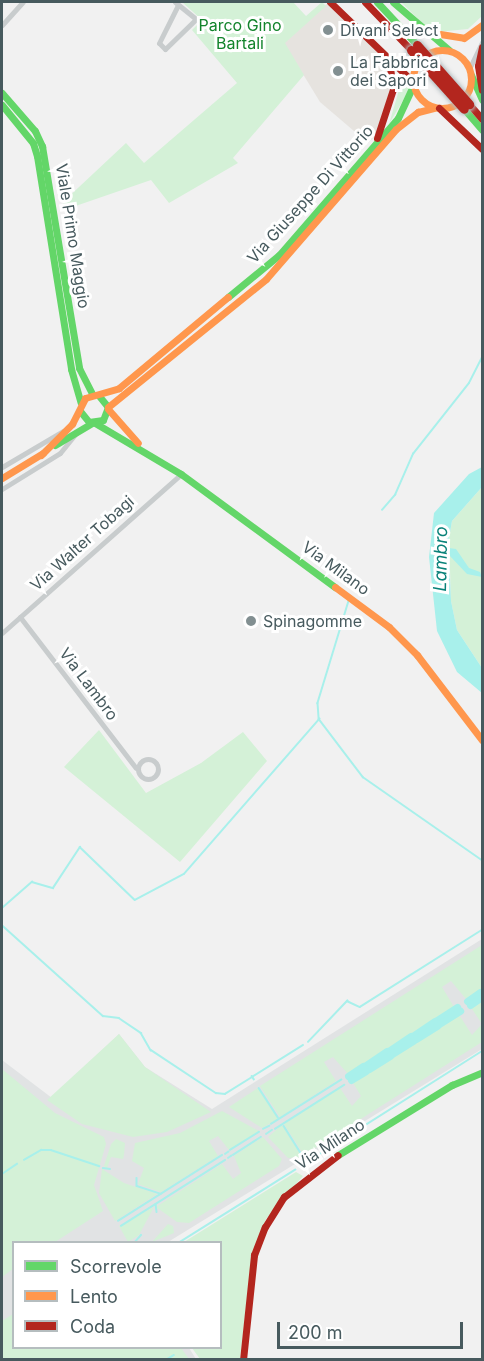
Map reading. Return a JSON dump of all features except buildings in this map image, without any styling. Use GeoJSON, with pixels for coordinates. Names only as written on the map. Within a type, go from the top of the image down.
{"type":"FeatureCollection","features":[{"type":"Feature","properties":{"kind":"main road"},"geometry":{"type":"LineString","coordinates":[[335,2],[413,84],[420,99],[437,108],[483,149]]}},
{"type":"Feature","properties":{"kind":"main road"},"geometry":{"type":"LineString","coordinates":[[366,2],[414,48]]}},
{"type":"Feature","properties":{"kind":"main road"},"geometry":{"type":"LineString","coordinates":[[377,2],[483,130]]}},
{"type":"Feature","properties":{"kind":"main road"},"geometry":{"type":"LineString","coordinates":[[393,2],[451,51],[470,72],[483,100]]}},
{"type":"Feature","properties":{"kind":"main road"},"geometry":{"type":"LineString","coordinates":[[426,31],[458,39],[470,36],[483,25]]}},
{"type":"Feature","properties":{"kind":"main road"},"geometry":{"type":"LineString","coordinates":[[483,47],[478,70],[483,90]]}},
{"type":"Feature","properties":{"kind":"main road"},"geometry":{"type":"LineString","coordinates":[[386,58],[407,63],[419,61],[433,51],[451,51]]}},
{"type":"Feature","properties":{"kind":"main road"},"geometry":{"type":"LineString","coordinates":[[374,146],[393,89],[386,58]]}},
{"type":"Feature","properties":{"kind":"main road"},"geometry":{"type":"LineString","coordinates":[[413,84],[419,61]]}},
{"type":"Feature","properties":{"kind":"main road"},"geometry":{"type":"LineString","coordinates":[[437,108],[461,101],[469,89],[470,72]]}},
{"type":"Feature","properties":{"kind":"main road","name":"Via Giuseppe Di Vittorio"},"geometry":{"type":"LineString","coordinates":[[40,455],[67,429],[80,407],[96,395],[124,384],[258,275],[374,146],[407,105],[413,84]]}},
{"type":"Feature","properties":{"kind":"main road","name":"Viale Primo Maggio"},"geometry":{"type":"LineString","coordinates":[[2,93],[35,131],[42,146],[79,368],[96,395]]}},
{"type":"Feature","properties":{"kind":"main road","name":"Viale Primo Maggio"},"geometry":{"type":"LineString","coordinates":[[2,105],[27,135],[38,156],[71,369],[80,407]]}},
{"type":"Feature","properties":{"kind":"main road"},"geometry":{"type":"LineString","coordinates":[[466,107],[483,119]]}},
{"type":"Feature","properties":{"kind":"main road","name":"Via Giuseppe Di Vittorio"},"geometry":{"type":"LineString","coordinates":[[2,478],[78,430],[104,419],[108,408],[266,279],[396,129],[412,115],[437,108]]}},
{"type":"Feature","properties":{"kind":"main road"},"geometry":{"type":"LineString","coordinates":[[96,395],[108,408]]}},
{"type":"Feature","properties":{"kind":"main road"},"geometry":{"type":"LineString","coordinates":[[80,407],[93,423]]}},
{"type":"Feature","properties":{"kind":"main road","name":"Via Milano"},"geometry":{"type":"LineString","coordinates":[[108,408],[145,449]]}},
{"type":"Feature","properties":{"kind":"main road","name":"Via Milano"},"geometry":{"type":"LineString","coordinates":[[93,423],[145,449],[389,627],[417,655],[483,740]]}},
{"type":"Feature","properties":{"kind":"main road","name":"Via Milano"},"geometry":{"type":"LineString","coordinates":[[243,1359],[254,1255],[265,1227],[284,1197],[330,1160],[452,1085],[483,1072]]}},
{"type":"Feature","properties":{"kind":"street"},"geometry":{"type":"LineString","coordinates":[[2,25],[23,2]]}},
{"type":"Feature","properties":{"kind":"street"},"geometry":{"type":"LineString","coordinates":[[177,3],[196,19],[165,49],[159,43],[177,3]]}},
{"type":"Feature","properties":{"kind":"street"},"geometry":{"type":"LineString","coordinates":[[470,72],[483,42]]}},
{"type":"Feature","properties":{"kind":"street","name":"Via Giuseppe Di Vittorio"},"geometry":{"type":"LineString","coordinates":[[2,467],[67,429]]}},
{"type":"Feature","properties":{"kind":"street","name":"Via Giuseppe Di Vittorio"},"geometry":{"type":"LineString","coordinates":[[2,489],[60,453],[78,430]]}},
{"type":"Feature","properties":{"kind":"street","name":"Via Walter Tobagi"},"geometry":{"type":"LineString","coordinates":[[2,633],[181,474]]}},
{"type":"Feature","properties":{"kind":"street","name":"Via Lambro"},"geometry":{"type":"LineString","coordinates":[[20,616],[136,768]]}},
{"type":"Feature","properties":{"kind":"shaded area"},"geometry":{"type":"Polygon","coordinates":[[[329,2],[379,54],[389,73],[391,84],[378,133],[368,143],[320,102],[284,43],[329,2]]]}},
{"type":"Feature","properties":{"kind":"shaded area"},"geometry":{"type":"Polygon","coordinates":[[[482,939],[482,1049],[170,1241],[12,1241],[12,1349],[190,1349],[196,1359],[2,1359],[2,1060],[52,1098],[119,1034],[145,1067],[212,1109],[482,939]]]}},
{"type":"Feature","properties":{"kind":"green space","name":"Parco Gino Bartali"},"geometry":{"type":"Polygon","coordinates":[[[182,2],[293,2],[306,16],[322,2],[326,6],[285,43],[304,75],[233,158],[238,163],[169,203],[151,180],[64,210],[63,202],[126,143],[144,163],[237,83],[192,30],[202,20],[182,2]]]}},
{"type":"Feature","properties":{"kind":"green space"},"geometry":{"type":"Polygon","coordinates":[[[401,2],[482,2],[482,16],[468,29],[437,32],[425,26],[401,2]]]}},
{"type":"Feature","properties":{"kind":"green space"},"geometry":{"type":"Polygon","coordinates":[[[399,72],[409,85],[408,92],[389,124],[399,90],[399,72]]]}},
{"type":"Feature","properties":{"kind":"green space"},"geometry":{"type":"Polygon","coordinates":[[[482,487],[482,668],[457,630],[451,601],[449,538],[452,521],[482,487]]]}},
{"type":"Feature","properties":{"kind":"green space"},"geometry":{"type":"Polygon","coordinates":[[[99,730],[146,793],[201,763],[243,732],[267,761],[180,862],[64,767],[99,730]]]}},
{"type":"Feature","properties":{"kind":"green space"},"geometry":{"type":"Polygon","coordinates":[[[482,945],[482,989],[466,999],[451,981],[442,987],[454,1007],[348,1074],[333,1057],[324,1062],[336,1081],[280,1117],[260,1086],[482,945]]]}},
{"type":"Feature","properties":{"kind":"green space"},"geometry":{"type":"Polygon","coordinates":[[[482,998],[482,1024],[470,1006],[482,998]]]}},
{"type":"Feature","properties":{"kind":"green space"},"geometry":{"type":"Polygon","coordinates":[[[458,1013],[472,1035],[482,1024],[482,1042],[304,1155],[284,1124],[340,1088],[352,1106],[361,1096],[352,1081],[458,1013]]]}},
{"type":"Feature","properties":{"kind":"green space"},"geometry":{"type":"Polygon","coordinates":[[[119,1034],[145,1067],[211,1112],[167,1132],[133,1137],[82,1124],[47,1100],[119,1034]]]}},
{"type":"Feature","properties":{"kind":"green space"},"geometry":{"type":"Polygon","coordinates":[[[2,1069],[55,1113],[104,1137],[106,1144],[94,1185],[103,1211],[57,1241],[12,1241],[12,1270],[2,1277],[2,1069]]]}},
{"type":"Feature","properties":{"kind":"green space"},"geometry":{"type":"Polygon","coordinates":[[[258,1088],[278,1119],[262,1128],[229,1107],[258,1088]]]}},
{"type":"Feature","properties":{"kind":"green space"},"geometry":{"type":"Polygon","coordinates":[[[222,1111],[259,1131],[229,1150],[218,1136],[209,1141],[218,1156],[161,1192],[138,1184],[144,1168],[132,1161],[135,1143],[180,1133],[222,1111]]]}},
{"type":"Feature","properties":{"kind":"green space"},"geometry":{"type":"Polygon","coordinates":[[[282,1125],[302,1157],[288,1158],[268,1137],[282,1125]]]}},
{"type":"Feature","properties":{"kind":"green space"},"geometry":{"type":"Polygon","coordinates":[[[263,1137],[282,1159],[279,1166],[189,1223],[177,1222],[156,1207],[222,1164],[233,1179],[241,1173],[234,1156],[263,1137]]]}},
{"type":"Feature","properties":{"kind":"green space"},"geometry":{"type":"Polygon","coordinates":[[[116,1139],[125,1143],[123,1159],[111,1157],[107,1168],[104,1166],[111,1144],[116,1139]]]}},
{"type":"Feature","properties":{"kind":"green space"},"geometry":{"type":"Polygon","coordinates":[[[102,1169],[124,1183],[157,1194],[115,1221],[99,1193],[102,1169]]]}},
{"type":"Feature","properties":{"kind":"green space"},"geometry":{"type":"Polygon","coordinates":[[[296,1172],[303,1176],[266,1219],[251,1262],[240,1359],[200,1359],[193,1349],[222,1349],[222,1241],[186,1241],[296,1172]]]}},
{"type":"Feature","properties":{"kind":"green space"},"geometry":{"type":"Polygon","coordinates":[[[154,1207],[139,1235],[130,1241],[119,1226],[154,1207]]]}},
{"type":"Feature","properties":{"kind":"green space"},"geometry":{"type":"Polygon","coordinates":[[[168,1224],[173,1226],[174,1233],[153,1241],[168,1224]]]}},
{"type":"Feature","properties":{"kind":"green space"},"geometry":{"type":"Polygon","coordinates":[[[12,1315],[12,1349],[182,1349],[189,1359],[2,1359],[2,1321],[12,1315]]]}},
{"type":"Feature","properties":{"kind":"water","name":"Lambro"},"geometry":{"type":"Polygon","coordinates":[[[482,467],[482,487],[452,521],[449,548],[456,549],[469,568],[480,572],[482,577],[467,574],[449,555],[451,601],[457,630],[482,668],[482,693],[457,672],[437,631],[429,557],[434,513],[469,474],[482,467]]]}},
{"type":"Feature","properties":{"kind":"waterway"},"geometry":{"type":"LineString","coordinates":[[382,510],[395,495],[413,454],[469,383],[482,357]]}},
{"type":"Feature","properties":{"kind":"waterway"},"geometry":{"type":"LineString","coordinates":[[349,601],[318,703],[319,719],[363,777],[482,860]]}},
{"type":"Feature","properties":{"kind":"waterway"},"geometry":{"type":"LineString","coordinates":[[2,908],[32,882],[53,888],[80,847],[135,900],[184,874],[319,719]]}},
{"type":"Feature","properties":{"kind":"waterway"},"geometry":{"type":"LineString","coordinates":[[2,925],[103,1016],[119,1018],[141,1033],[151,1050],[216,1093],[225,1094],[252,1077]]}},
{"type":"Feature","properties":{"kind":"waterway"},"geometry":{"type":"LineString","coordinates":[[308,1042],[347,1001],[360,1007],[482,930]]}},
{"type":"Feature","properties":{"kind":"waterway"},"geometry":{"type":"LineString","coordinates":[[467,1001],[480,992]]}},
{"type":"Feature","properties":{"kind":"waterway"},"geometry":{"type":"LineString","coordinates":[[470,1005],[482,997]]}},
{"type":"Feature","properties":{"kind":"waterway"},"geometry":{"type":"LineString","coordinates":[[437,1020],[457,1007]]}},
{"type":"Feature","properties":{"kind":"waterway"},"geometry":{"type":"LineString","coordinates":[[439,1024],[460,1011]]}},
{"type":"Feature","properties":{"kind":"waterway"},"geometry":{"type":"LineString","coordinates":[[414,1035],[435,1021]]}},
{"type":"Feature","properties":{"kind":"waterway"},"geometry":{"type":"LineString","coordinates":[[416,1039],[437,1026]]}},
{"type":"Feature","properties":{"kind":"waterway"},"geometry":{"type":"LineString","coordinates":[[390,1050],[411,1036]]}},
{"type":"Feature","properties":{"kind":"waterway"},"geometry":{"type":"LineString","coordinates":[[392,1054],[413,1041]]}},
{"type":"Feature","properties":{"kind":"waterway"},"geometry":{"type":"LineString","coordinates":[[254,1080],[252,1077],[303,1045]]}},
{"type":"Feature","properties":{"kind":"waterway"},"geometry":{"type":"LineString","coordinates":[[366,1065],[387,1051]]}},
{"type":"Feature","properties":{"kind":"waterway"},"geometry":{"type":"LineString","coordinates":[[301,1166],[482,1051]]}},
{"type":"Feature","properties":{"kind":"waterway"},"geometry":{"type":"LineString","coordinates":[[369,1069],[390,1056]]}},
{"type":"Feature","properties":{"kind":"waterway"},"geometry":{"type":"LineString","coordinates":[[348,1076],[363,1066]]}},
{"type":"Feature","properties":{"kind":"waterway"},"geometry":{"type":"LineString","coordinates":[[351,1080],[366,1071]]}},
{"type":"Feature","properties":{"kind":"waterway"},"geometry":{"type":"LineString","coordinates":[[271,1124],[341,1080]]}},
{"type":"Feature","properties":{"kind":"waterway"},"geometry":{"type":"LineString","coordinates":[[275,1129],[344,1085]]}},
{"type":"Feature","properties":{"kind":"waterway"},"geometry":{"type":"LineString","coordinates":[[259,1088],[278,1117]]}},
{"type":"Feature","properties":{"kind":"waterway"},"geometry":{"type":"LineString","coordinates":[[263,1129],[269,1126]]}},
{"type":"Feature","properties":{"kind":"waterway"},"geometry":{"type":"LineString","coordinates":[[284,1126],[302,1155]]}},
{"type":"Feature","properties":{"kind":"waterway"},"geometry":{"type":"LineString","coordinates":[[266,1134],[272,1130]]}},
{"type":"Feature","properties":{"kind":"waterway"},"geometry":{"type":"LineString","coordinates":[[230,1150],[259,1132]]}},
{"type":"Feature","properties":{"kind":"waterway"},"geometry":{"type":"LineString","coordinates":[[233,1155],[261,1137]]}},
{"type":"Feature","properties":{"kind":"waterway"},"geometry":{"type":"LineString","coordinates":[[24,1160],[41,1150],[51,1150],[99,1166]]}},
{"type":"Feature","properties":{"kind":"waterway"},"geometry":{"type":"LineString","coordinates":[[118,1221],[222,1155]]}},
{"type":"Feature","properties":{"kind":"waterway"},"geometry":{"type":"LineString","coordinates":[[121,1226],[225,1160]]}},
{"type":"Feature","properties":{"kind":"waterway"},"geometry":{"type":"LineString","coordinates":[[2,1174],[17,1164]]}},
{"type":"Feature","properties":{"kind":"waterway"},"geometry":{"type":"LineString","coordinates":[[103,1168],[110,1169]]}},
{"type":"Feature","properties":{"kind":"waterway"},"geometry":{"type":"LineString","coordinates":[[182,1241],[295,1170]]}},
{"type":"Feature","properties":{"kind":"waterway"},"geometry":{"type":"LineString","coordinates":[[137,1178],[137,1186],[161,1194]]}},
{"type":"Feature","properties":{"kind":"waterway"},"geometry":{"type":"LineString","coordinates":[[156,1204],[157,1212]]}},
{"type":"Feature","properties":{"kind":"waterway"},"geometry":{"type":"LineString","coordinates":[[136,1241],[141,1235]]}},
{"type":"Feature","properties":{"kind":"waterway"},"geometry":{"type":"LineString","coordinates":[[166,1360],[174,1355]]}},
{"type":"Feature","properties":{"kind":"traffic: fast"},"geometry":{"type":"LineString","coordinates":[[377,2],[417,45]]}},
{"type":"Feature","properties":{"kind":"traffic: fast"},"geometry":{"type":"LineString","coordinates":[[393,2],[449,50]]}},
{"type":"Feature","properties":{"kind":"traffic: fast"},"geometry":{"type":"LineString","coordinates":[[471,75],[482,100]]}},
{"type":"Feature","properties":{"kind":"traffic: fast"},"geometry":{"type":"LineString","coordinates":[[228,297],[279,255],[398,118],[413,86]]}},
{"type":"Feature","properties":{"kind":"traffic: fast"},"geometry":{"type":"LineString","coordinates":[[2,93],[35,131],[42,146],[79,368],[93,395]]}},
{"type":"Feature","properties":{"kind":"traffic: fast"},"geometry":{"type":"LineString","coordinates":[[2,105],[33,143],[37,156],[71,369],[81,403]]}},
{"type":"Feature","properties":{"kind":"traffic: fast"},"geometry":{"type":"LineString","coordinates":[[464,109],[482,130]]}},
{"type":"Feature","properties":{"kind":"traffic: fast"},"geometry":{"type":"LineString","coordinates":[[80,411],[89,422],[103,420],[108,407],[99,396]]}},
{"type":"Feature","properties":{"kind":"traffic: fast"},"geometry":{"type":"LineString","coordinates":[[55,445],[92,423]]}},
{"type":"Feature","properties":{"kind":"traffic: fast"},"geometry":{"type":"LineString","coordinates":[[95,423],[181,474],[335,587]]}},
{"type":"Feature","properties":{"kind":"traffic: fast"},"geometry":{"type":"LineString","coordinates":[[338,1155],[452,1085],[482,1072]]}},
{"type":"Feature","properties":{"kind":"traffic: slow"},"geometry":{"type":"LineString","coordinates":[[434,33],[464,38],[482,25]]}},
{"type":"Feature","properties":{"kind":"traffic: slow"},"geometry":{"type":"LineString","coordinates":[[436,50],[448,50],[463,58],[471,73],[471,79],[471,85],[463,100],[448,108],[436,108],[421,100],[413,85],[413,73],[421,58],[436,50]]}},
{"type":"Feature","properties":{"kind":"traffic: slow"},"geometry":{"type":"LineString","coordinates":[[390,58],[407,63],[419,61]]}},
{"type":"Feature","properties":{"kind":"traffic: slow"},"geometry":{"type":"LineString","coordinates":[[108,407],[266,279],[396,129],[418,112],[434,108]]}},
{"type":"Feature","properties":{"kind":"traffic: slow"},"geometry":{"type":"LineString","coordinates":[[41,455],[72,424],[85,398],[119,388],[228,297]]}},
{"type":"Feature","properties":{"kind":"traffic: slow"},"geometry":{"type":"LineString","coordinates":[[108,409],[138,443]]}},
{"type":"Feature","properties":{"kind":"traffic: slow"},"geometry":{"type":"LineString","coordinates":[[2,478],[43,453]]}},
{"type":"Feature","properties":{"kind":"traffic: slow"},"geometry":{"type":"LineString","coordinates":[[335,587],[389,627],[417,655],[482,740]]}},
{"type":"Feature","properties":{"kind":"traffic: jam"},"geometry":{"type":"LineString","coordinates":[[330,2],[412,81]]}},
{"type":"Feature","properties":{"kind":"traffic: jam"},"geometry":{"type":"LineString","coordinates":[[365,2],[411,50]]}},
{"type":"Feature","properties":{"kind":"traffic: jam"},"geometry":{"type":"LineString","coordinates":[[417,45],[469,104]]}},
{"type":"Feature","properties":{"kind":"traffic: jam"},"geometry":{"type":"LineString","coordinates":[[482,47],[478,66],[482,90]]}},
{"type":"Feature","properties":{"kind":"traffic: jam"},"geometry":{"type":"LineString","coordinates":[[411,50],[464,109]]}},
{"type":"Feature","properties":{"kind":"traffic: jam"},"geometry":{"type":"LineString","coordinates":[[377,138],[393,89],[389,60]]}},
{"type":"Feature","properties":{"kind":"traffic: jam"},"geometry":{"type":"LineString","coordinates":[[469,104],[482,119]]}},
{"type":"Feature","properties":{"kind":"traffic: jam"},"geometry":{"type":"LineString","coordinates":[[439,108],[482,149]]}},
{"type":"Feature","properties":{"kind":"traffic: jam"},"geometry":{"type":"LineString","coordinates":[[243,1360],[254,1255],[265,1227],[284,1197],[338,1155]]}},
{"type":"Feature","properties":{"kind":"place","name":"Divani Select"},"geometry":{"type":"Point","coordinates":[328,30]}},
{"type":"Feature","properties":{"kind":"place","name":"La Fabbrica dei Sapori"},"geometry":{"type":"Point","coordinates":[338,71]}},
{"type":"Feature","properties":{"kind":"place","name":"Spinagomme"},"geometry":{"type":"Point","coordinates":[251,621]}}]}
